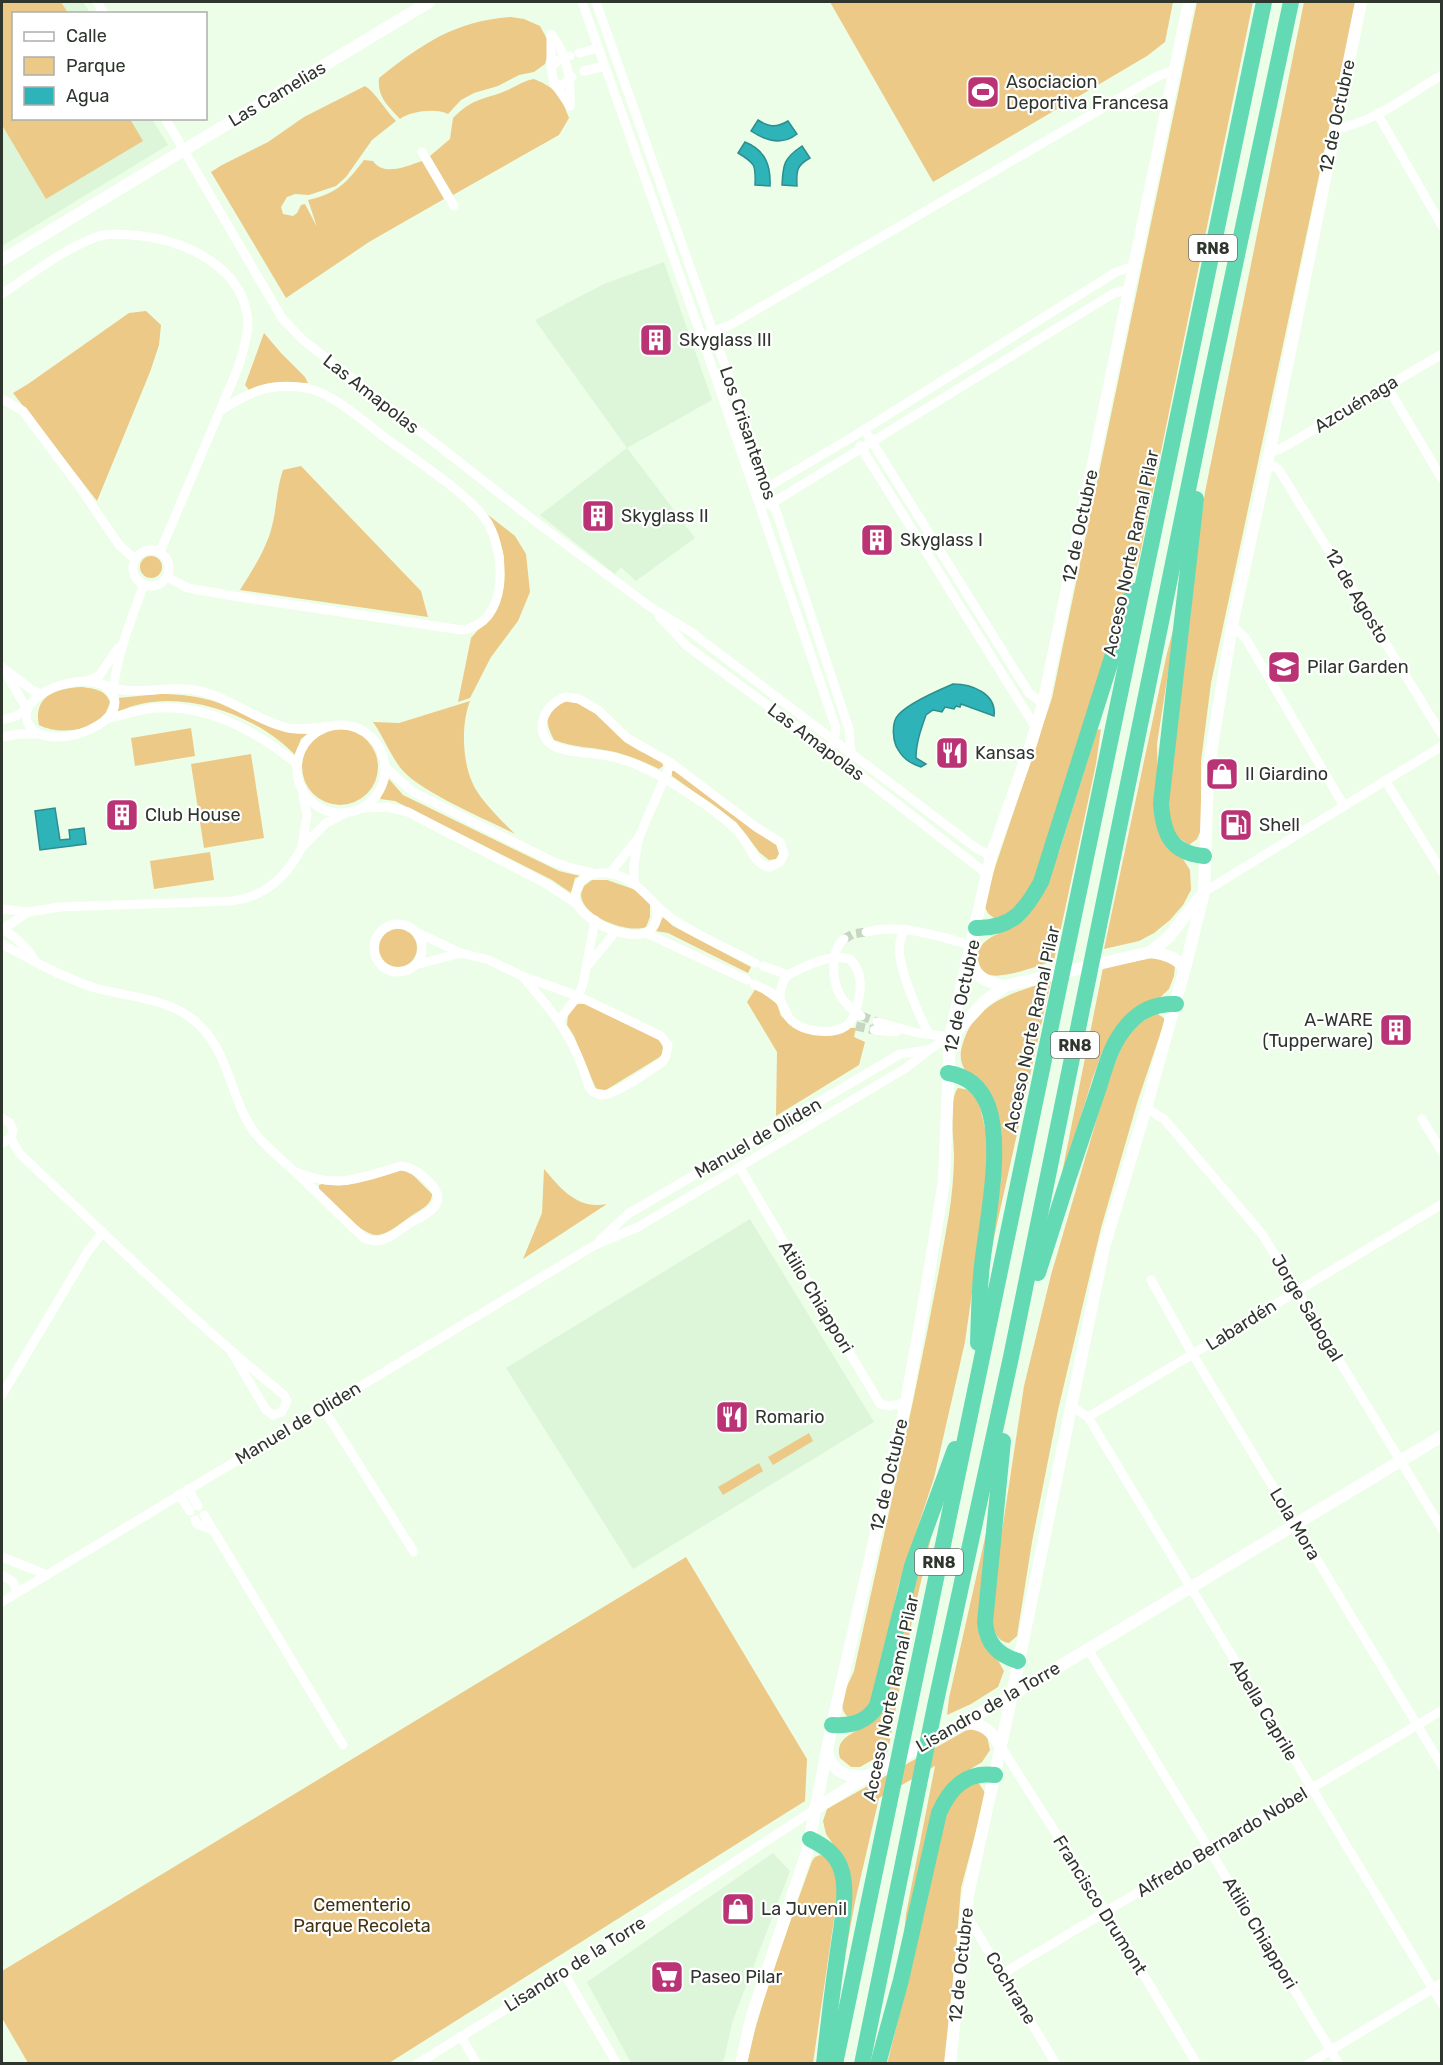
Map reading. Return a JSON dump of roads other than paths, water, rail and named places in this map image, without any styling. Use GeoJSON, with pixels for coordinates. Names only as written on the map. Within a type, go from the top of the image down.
{"type":"FeatureCollection","features":[{"type":"Feature","properties":{"kind":"highway","name":"Acceso Norte Ramal Pilar"},"geometry":{"type":"LineString","coordinates":[[835,2064],[1264,2]]}},
{"type":"Feature","properties":{"kind":"highway","name":"RN8"},"geometry":{"type":"LineString","coordinates":[[862,2064],[935,1706],[1011,1357],[1210,382],[1291,2]]}},
{"type":"Feature","properties":{"kind":"highway"},"geometry":{"type":"LineString","coordinates":[[1204,856],[1186,853],[1173,844],[1164,828],[1161,803],[1210,382]]}},
{"type":"Feature","properties":{"kind":"highway"},"geometry":{"type":"LineString","coordinates":[[976,928],[999,927],[1015,918],[1028,904],[1044,876],[1163,495]]}},
{"type":"Feature","properties":{"kind":"highway"},"geometry":{"type":"LineString","coordinates":[[1018,1661],[1002,1655],[994,1647],[988,1638],[985,1622],[1011,1357],[1074,1161],[1114,1046],[1126,1026],[1143,1011],[1158,1004],[1176,1004]]}},
{"type":"Feature","properties":{"kind":"highway"},"geometry":{"type":"LineString","coordinates":[[832,1725],[849,1725],[862,1721],[873,1711],[879,1701],[900,1607],[912,1566],[975,1397],[982,1269],[993,1164],[993,1133],[989,1107],[979,1090],[965,1078],[948,1073]]}},
{"type":"Feature","properties":{"kind":"highway"},"geometry":{"type":"LineString","coordinates":[[878,2064],[902,1980],[939,1813],[949,1794],[960,1782],[977,1775],[995,1775]]}},
{"type":"Feature","properties":{"kind":"highway"},"geometry":{"type":"LineString","coordinates":[[810,1839],[833,1854],[840,1865],[843,1879],[842,1914],[824,2064]]}},
{"type":"Feature","properties":{"kind":"street","name":"Las Camelias"},"geometry":{"type":"LineString","coordinates":[[2,260],[429,2]]}},
{"type":"Feature","properties":{"kind":"street","name":"Los Crisantemos"},"geometry":{"type":"LineString","coordinates":[[582,2],[802,626],[836,728],[834,741]]}},
{"type":"Feature","properties":{"kind":"street","name":"Los Crisantemos"},"geometry":{"type":"LineString","coordinates":[[596,2],[768,487],[849,729],[851,754]]}},
{"type":"Feature","properties":{"kind":"street","name":"12 de Octubre"},"geometry":{"type":"LineString","coordinates":[[741,2064],[752,2019],[807,1852],[832,1725],[906,1402],[942,1201],[950,1038],[992,856],[1043,704],[1189,2]]}},
{"type":"Feature","properties":{"kind":"street","name":"12 de Octubre"},"geometry":{"type":"LineString","coordinates":[[950,2064],[968,1895],[1012,1695],[1104,1247],[1176,1004],[1204,892],[1208,771],[1232,625],[1361,2]]}},
{"type":"Feature","properties":{"kind":"street"},"geometry":{"type":"LineString","coordinates":[[551,34],[571,55],[576,75],[570,106],[554,83],[551,67],[551,34]]}},
{"type":"Feature","properties":{"kind":"street"},"geometry":{"type":"LineString","coordinates":[[551,67],[555,62],[571,55],[613,51]]}},
{"type":"Feature","properties":{"kind":"street"},"geometry":{"type":"LineString","coordinates":[[554,83],[562,85],[576,75],[605,66]]}},
{"type":"Feature","properties":{"kind":"street"},"geometry":{"type":"LineString","coordinates":[[701,335],[730,325],[1156,77],[1174,70]]}},
{"type":"Feature","properties":{"kind":"street"},"geometry":{"type":"LineString","coordinates":[[1334,129],[1348,127],[1377,113],[1442,75]]}},
{"type":"Feature","properties":{"kind":"street"},"geometry":{"type":"LineString","coordinates":[[1377,113],[1442,226]]}},
{"type":"Feature","properties":{"kind":"street","name":"Las Amapolas"},"geometry":{"type":"LineString","coordinates":[[166,120],[282,318],[292,330],[528,515],[649,606],[691,632],[976,848],[992,856]]}},
{"type":"Feature","properties":{"kind":"street"},"geometry":{"type":"LineString","coordinates":[[626,126],[638,122]]}},
{"type":"Feature","properties":{"kind":"street"},"geometry":{"type":"LineString","coordinates":[[422,152],[454,206]]}},
{"type":"Feature","properties":{"kind":"street"},"geometry":{"type":"LineString","coordinates":[[2,294],[75,247],[105,235],[159,239],[196,252],[219,268],[234,284],[248,322],[245,343],[238,368],[160,552]]}},
{"type":"Feature","properties":{"kind":"street"},"geometry":{"type":"LineString","coordinates":[[756,492],[854,436],[1116,272],[1134,266]]}},
{"type":"Feature","properties":{"kind":"street"},"geometry":{"type":"LineString","coordinates":[[761,507],[773,504],[1114,293],[1128,290]]}},
{"type":"Feature","properties":{"kind":"street"},"geometry":{"type":"LineString","coordinates":[[1038,319],[1048,333]]}},
{"type":"Feature","properties":{"kind":"street","name":"Azcuénaga"},"geometry":{"type":"LineString","coordinates":[[1270,450],[1278,450],[1289,444],[1442,354]]}},
{"type":"Feature","properties":{"kind":"street"},"geometry":{"type":"LineString","coordinates":[[167,577],[188,588],[462,630],[478,626],[490,612],[496,600],[501,574],[500,559],[494,536],[481,513],[460,494],[332,398],[307,388],[283,386],[251,392],[220,411]]}},
{"type":"Feature","properties":{"kind":"street"},"geometry":{"type":"LineString","coordinates":[[1387,386],[1442,479]]}},
{"type":"Feature","properties":{"kind":"street"},"geometry":{"type":"LineString","coordinates":[[2,399],[23,411],[73,477],[119,545],[135,559]]}},
{"type":"Feature","properties":{"kind":"street"},"geometry":{"type":"LineString","coordinates":[[864,429],[1029,693],[1043,704]]}},
{"type":"Feature","properties":{"kind":"street"},"geometry":{"type":"LineString","coordinates":[[854,436],[1036,728]]}},
{"type":"Feature","properties":{"kind":"street","name":"12 de Agosto"},"geometry":{"type":"LineString","coordinates":[[1266,466],[1274,466],[1279,470],[1442,735]]}},
{"type":"Feature","properties":{"kind":"street"},"geometry":{"type":"LineString","coordinates":[[146,550],[160,552],[169,563],[167,577],[157,585],[144,585],[137,579],[134,572],[135,559],[146,550]]}},
{"type":"Feature","properties":{"kind":"street"},"geometry":{"type":"LineString","coordinates":[[107,719],[113,711],[110,691],[124,639],[144,585]]}},
{"type":"Feature","properties":{"kind":"street","name":"Las Amapolas"},"geometry":{"type":"LineString","coordinates":[[649,606],[687,646],[828,750],[987,874]]}},
{"type":"Feature","properties":{"kind":"street"},"geometry":{"type":"LineString","coordinates":[[802,626],[813,621]]}},
{"type":"Feature","properties":{"kind":"street"},"geometry":{"type":"LineString","coordinates":[[1232,625],[1246,639],[1344,806]]}},
{"type":"Feature","properties":{"kind":"street"},"geometry":{"type":"LineString","coordinates":[[86,682],[99,676],[124,639]]}},
{"type":"Feature","properties":{"kind":"street"},"geometry":{"type":"LineString","coordinates":[[2,667],[32,690],[41,694]]}},
{"type":"Feature","properties":{"kind":"street"},"geometry":{"type":"LineString","coordinates":[[2,667],[27,709],[27,720],[30,726],[38,734]]}},
{"type":"Feature","properties":{"kind":"street"},"geometry":{"type":"LineString","coordinates":[[2,720],[16,716],[27,709],[41,694],[69,684],[94,682],[110,691],[186,688],[217,696],[288,728],[306,729],[342,724],[355,727],[367,733],[376,742],[385,767],[384,780],[378,792],[370,802],[359,809]]}},
{"type":"Feature","properties":{"kind":"street"},"geometry":{"type":"LineString","coordinates":[[566,697],[579,699],[604,715],[627,738],[671,763],[756,827],[780,842],[784,849],[783,858],[774,867],[761,865],[731,825],[683,789],[664,778],[618,758],[556,747],[544,731],[546,711],[549,706],[560,699],[566,697]]}},
{"type":"Feature","properties":{"kind":"street"},"geometry":{"type":"LineString","coordinates":[[2,737],[38,734],[54,737],[80,733],[107,719],[151,708],[178,707],[231,723],[265,740],[297,764]]}},
{"type":"Feature","properties":{"kind":"street"},"geometry":{"type":"LineString","coordinates":[[302,846],[307,815],[297,777],[297,764],[300,751],[307,740],[317,731],[329,726]]}},
{"type":"Feature","properties":{"kind":"street"},"geometry":{"type":"LineString","coordinates":[[828,750],[834,741]]}},
{"type":"Feature","properties":{"kind":"street"},"geometry":{"type":"LineString","coordinates":[[1150,952],[1170,937],[1204,892],[1442,746]]}},
{"type":"Feature","properties":{"kind":"street"},"geometry":{"type":"LineString","coordinates":[[845,764],[851,754]]}},
{"type":"Feature","properties":{"kind":"street"},"geometry":{"type":"LineString","coordinates":[[634,884],[634,864],[639,837],[671,763]]}},
{"type":"Feature","properties":{"kind":"street"},"geometry":{"type":"LineString","coordinates":[[385,767],[407,788],[423,797],[554,862],[595,873],[610,873],[634,884],[674,920],[759,965],[788,975]]}},
{"type":"Feature","properties":{"kind":"street"},"geometry":{"type":"LineString","coordinates":[[1385,780],[1442,872]]}},
{"type":"Feature","properties":{"kind":"street"},"geometry":{"type":"LineString","coordinates":[[302,790],[320,808],[346,813]]}},
{"type":"Feature","properties":{"kind":"street"},"geometry":{"type":"LineString","coordinates":[[2,909],[28,912],[60,907],[230,901],[249,898],[278,881],[291,866],[302,846],[326,823],[346,813],[377,806],[408,812],[545,883],[577,904],[595,920],[616,931],[646,933],[751,982],[780,1001]]}},
{"type":"Feature","properties":{"kind":"street"},"geometry":{"type":"LineString","coordinates":[[610,873],[639,837]]}},
{"type":"Feature","properties":{"kind":"street"},"geometry":{"type":"LineString","coordinates":[[577,904],[575,897],[581,880],[595,873]]}},
{"type":"Feature","properties":{"kind":"street"},"geometry":{"type":"LineString","coordinates":[[646,933],[656,924],[656,906]]}},
{"type":"Feature","properties":{"kind":"street"},"geometry":{"type":"LineString","coordinates":[[28,912],[2,928],[34,959]]}},
{"type":"Feature","properties":{"kind":"street"},"geometry":{"type":"LineString","coordinates":[[559,1020],[578,996],[588,966],[595,920]]}},
{"type":"Feature","properties":{"kind":"street"},"geometry":{"type":"LineString","coordinates":[[461,953],[415,965],[402,972],[387,969],[381,965],[375,951],[377,937],[388,927],[402,924],[461,953],[489,960],[522,976],[578,996],[661,1036],[668,1045],[666,1056],[662,1062],[613,1092],[599,1095],[589,1088],[576,1048],[559,1020],[522,976]]}},
{"type":"Feature","properties":{"kind":"street"},"geometry":{"type":"LineString","coordinates":[[866,932],[881,928],[905,929],[971,945]]}},
{"type":"Feature","properties":{"kind":"street"},"geometry":{"type":"LineString","coordinates":[[905,929],[900,940],[899,957],[922,1021],[929,1034]]}},
{"type":"Feature","properties":{"kind":"street"},"geometry":{"type":"LineString","coordinates":[[415,965],[422,952],[422,944],[416,931]]}},
{"type":"Feature","properties":{"kind":"street"},"geometry":{"type":"LineString","coordinates":[[588,966],[616,931]]}},
{"type":"Feature","properties":{"kind":"street"},"geometry":{"type":"LineString","coordinates":[[846,941],[841,942],[834,956],[839,992],[844,1001],[858,1014]]}},
{"type":"Feature","properties":{"kind":"street"},"geometry":{"type":"LineString","coordinates":[[2,944],[19,955],[34,959],[55,972],[80,983],[109,992],[158,1002],[193,1020],[208,1034],[218,1050],[250,1124],[277,1156],[364,1238],[369,1240],[389,1238],[430,1212],[438,1197],[434,1187],[415,1170],[406,1166],[345,1181],[318,1179],[294,1172]]}},
{"type":"Feature","properties":{"kind":"street"},"geometry":{"type":"LineString","coordinates":[[876,1026],[950,1038],[985,1001],[1005,986],[1150,952],[1166,954],[1178,960],[1185,968]]}},
{"type":"Feature","properties":{"kind":"street"},"geometry":{"type":"LineString","coordinates":[[834,956],[850,959],[859,971],[861,980],[858,1014],[851,1026],[824,1031],[804,1028],[787,1016],[780,1001],[783,981],[788,975],[801,968],[834,956]]}},
{"type":"Feature","properties":{"kind":"street"},"geometry":{"type":"LineString","coordinates":[[968,960],[973,972],[983,980],[1005,986]]}},
{"type":"Feature","properties":{"kind":"street","name":"Manuel de Oliden"},"geometry":{"type":"LineString","coordinates":[[2,1602],[595,1245],[638,1227],[740,1168],[906,1068],[930,1049],[950,1038]]}},
{"type":"Feature","properties":{"kind":"street","name":"Manuel de Oliden"},"geometry":{"type":"LineString","coordinates":[[595,1245],[628,1214],[900,1054],[930,1049]]}},
{"type":"Feature","properties":{"kind":"street","name":"Jorge Sabogal"},"geometry":{"type":"LineString","coordinates":[[1146,1108],[1164,1119],[1257,1227],[1442,1529]]}},
{"type":"Feature","properties":{"kind":"street"},"geometry":{"type":"LineString","coordinates":[[2,1118],[12,1126],[11,1138],[19,1153],[232,1353],[284,1395],[287,1401],[282,1412],[273,1415],[266,1410],[232,1353]]}},
{"type":"Feature","properties":{"kind":"street"},"geometry":{"type":"LineString","coordinates":[[1422,1119],[1442,1152]]}},
{"type":"Feature","properties":{"kind":"street"},"geometry":{"type":"LineString","coordinates":[[2,1143],[11,1138]]}},
{"type":"Feature","properties":{"kind":"street","name":"Atilio Chiappori"},"geometry":{"type":"LineString","coordinates":[[740,1168],[880,1404],[890,1406],[906,1402]]}},
{"type":"Feature","properties":{"kind":"street","name":"Labardén"},"geometry":{"type":"LineString","coordinates":[[1088,1417],[1442,1204]]}},
{"type":"Feature","properties":{"kind":"street"},"geometry":{"type":"LineString","coordinates":[[2,1395],[88,1251],[103,1232]]}},
{"type":"Feature","properties":{"kind":"street","name":"Lola Mora"},"geometry":{"type":"LineString","coordinates":[[1151,1280],[1193,1355],[1442,1767]]}},
{"type":"Feature","properties":{"kind":"street"},"geometry":{"type":"LineString","coordinates":[[1071,1406],[1088,1417]]}},
{"type":"Feature","properties":{"kind":"street"},"geometry":{"type":"LineString","coordinates":[[323,1408],[414,1552]]}},
{"type":"Feature","properties":{"kind":"street","name":"Abella Caprile"},"geometry":{"type":"LineString","coordinates":[[1088,1417],[1442,2004]]}},
{"type":"Feature","properties":{"kind":"street","name":"Lisandro de la Torre"},"geometry":{"type":"LineString","coordinates":[[417,2064],[564,1973],[869,1775],[1012,1695],[1442,1436]]}},
{"type":"Feature","properties":{"kind":"street"},"geometry":{"type":"LineString","coordinates":[[184,1492],[194,1509]]}},
{"type":"Feature","properties":{"kind":"street"},"geometry":{"type":"LineString","coordinates":[[199,1518],[197,1524],[213,1530],[343,1745]]}},
{"type":"Feature","properties":{"kind":"street"},"geometry":{"type":"LineString","coordinates":[[2,1557],[47,1575]]}},
{"type":"Feature","properties":{"kind":"street"},"geometry":{"type":"LineString","coordinates":[[2,1575],[12,1581],[18,1592]]}},
{"type":"Feature","properties":{"kind":"street","name":"Atilio Chiappori"},"geometry":{"type":"LineString","coordinates":[[1088,1649],[1338,2064]]}},
{"type":"Feature","properties":{"kind":"street","name":"Alfredo Bernardo Nobel"},"geometry":{"type":"LineString","coordinates":[[1002,1974],[1442,1710]]}},
{"type":"Feature","properties":{"kind":"street"},"geometry":{"type":"LineString","coordinates":[[964,1723],[978,1724],[987,1728],[1001,1747]]}},
{"type":"Feature","properties":{"kind":"street","name":"Francisco Drumont"},"geometry":{"type":"LineString","coordinates":[[1001,1747],[1106,1912],[1197,2064]]}},
{"type":"Feature","properties":{"kind":"street"},"geometry":{"type":"LineString","coordinates":[[827,1751],[832,1765],[842,1773],[852,1776],[869,1775]]}},
{"type":"Feature","properties":{"kind":"street","name":"Cochrane"},"geometry":{"type":"LineString","coordinates":[[966,1913],[1056,2064]]}},
{"type":"Feature","properties":{"kind":"street"},"geometry":{"type":"LineString","coordinates":[[564,1973],[617,2064]]}},
{"type":"Feature","properties":{"kind":"street"},"geometry":{"type":"LineString","coordinates":[[1308,2064],[1442,1983]]}},
{"type":"Feature","properties":{"kind":"street"},"geometry":{"type":"LineString","coordinates":[[461,2036],[477,2064]]}},
{"type":"Feature","properties":{"kind":"water"},"geometry":{"type":"Polygon","coordinates":[[[758,120],[773,126],[788,121],[797,134],[786,140],[768,140],[751,131],[758,120]]]}},
{"type":"Feature","properties":{"kind":"water"},"geometry":{"type":"Polygon","coordinates":[[[745,142],[757,149],[765,159],[768,165],[770,186],[755,185],[753,165],[738,153],[745,142]]]}},
{"type":"Feature","properties":{"kind":"water"},"geometry":{"type":"Polygon","coordinates":[[[802,146],[810,158],[798,169],[797,186],[782,185],[783,172],[788,158],[802,146]]]}},
{"type":"Feature","properties":{"kind":"water"},"geometry":{"type":"Polygon","coordinates":[[[953,684],[981,691],[991,701],[994,716],[961,704],[960,707],[956,706],[954,709],[945,707],[942,712],[933,710],[926,715],[917,747],[916,758],[926,764],[921,767],[913,764],[903,757],[896,746],[893,732],[896,718],[913,703],[953,684]]]}},
{"type":"Feature","properties":{"kind":"water"},"geometry":{"type":"Polygon","coordinates":[[[55,808],[60,840],[70,839],[69,830],[84,828],[86,844],[40,850],[35,811],[55,808]]]}},
{"type":"Feature","properties":{"kind":"tunnel"},"geometry":{"type":"LineString","coordinates":[[844,939],[853,934],[866,932]]}},
{"type":"Feature","properties":{"kind":"tunnel"},"geometry":{"type":"LineString","coordinates":[[861,1016],[877,1022]]}},
{"type":"Feature","properties":{"kind":"tunnel"},"geometry":{"type":"LineString","coordinates":[[856,1026],[874,1030]]}},
{"type":"Feature","properties":{"kind":"place","name":"Asociacion Deportiva Francesa"},"geometry":{"type":"Point","coordinates":[983,92]}},
{"type":"Feature","properties":{"kind":"place","name":"Skyglass III"},"geometry":{"type":"Point","coordinates":[656,340]}},
{"type":"Feature","properties":{"kind":"place","name":"Skyglass II"},"geometry":{"type":"Point","coordinates":[598,516]}},
{"type":"Feature","properties":{"kind":"place","name":"Skyglass I"},"geometry":{"type":"Point","coordinates":[877,540]}},
{"type":"Feature","properties":{"kind":"place","name":"Pilar Garden"},"geometry":{"type":"Point","coordinates":[1284,667]}},
{"type":"Feature","properties":{"kind":"place","name":"Kansas"},"geometry":{"type":"Point","coordinates":[952,753]}},
{"type":"Feature","properties":{"kind":"place","name":"Il Giardino"},"geometry":{"type":"Point","coordinates":[1222,774]}},
{"type":"Feature","properties":{"kind":"place","name":"Club House"},"geometry":{"type":"Point","coordinates":[122,815]}},
{"type":"Feature","properties":{"kind":"place","name":"Shell"},"geometry":{"type":"Point","coordinates":[1236,825]}},
{"type":"Feature","properties":{"kind":"place","name":"A-WARE (Tupperware)"},"geometry":{"type":"Point","coordinates":[1396,1030]}},
{"type":"Feature","properties":{"kind":"place","name":"Romario"},"geometry":{"type":"Point","coordinates":[732,1417]}},
{"type":"Feature","properties":{"kind":"place","name":"La Juvenil"},"geometry":{"type":"Point","coordinates":[738,1909]}},
{"type":"Feature","properties":{"kind":"place","name":"Paseo Pilar"},"geometry":{"type":"Point","coordinates":[667,1977]}},
{"type":"Feature","properties":{"kind":"park label","name":"Cementerio Parque Recoleta"},"geometry":{"type":"Point","coordinates":[362,1915]}}]}
